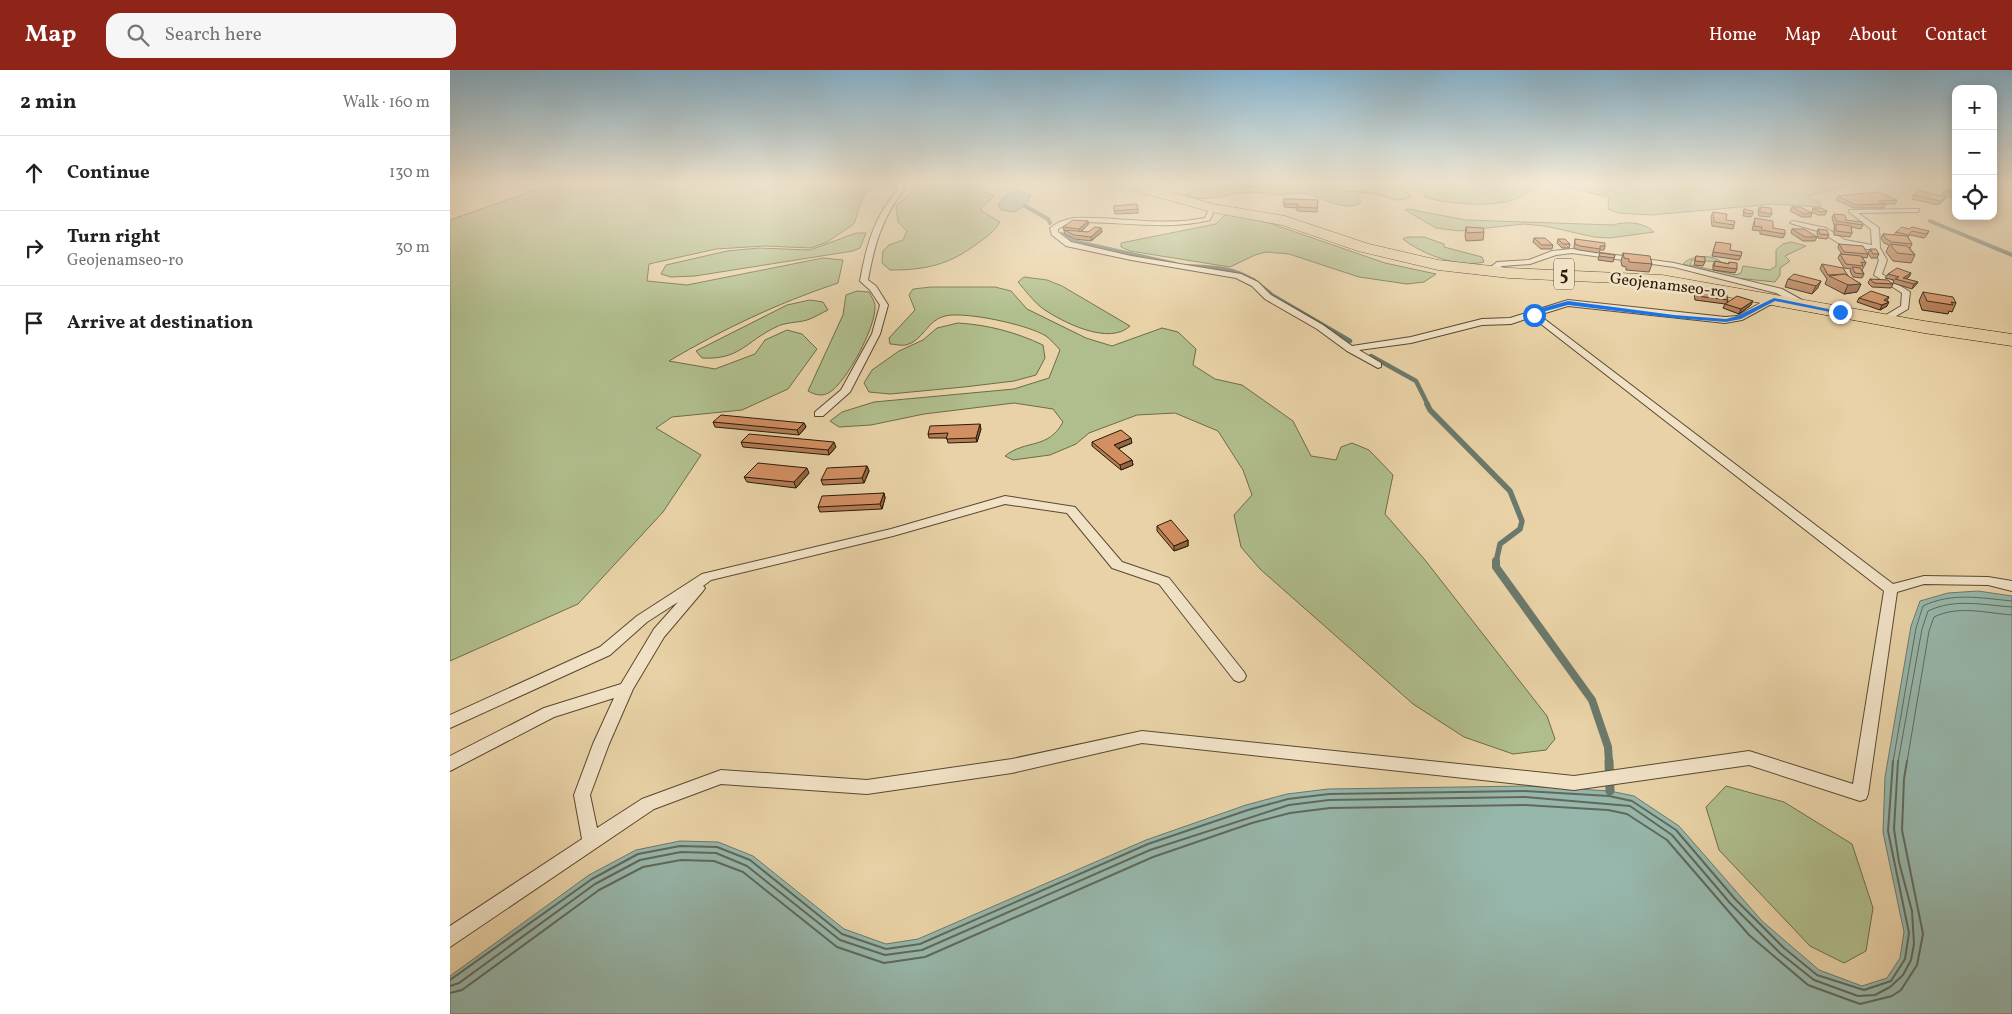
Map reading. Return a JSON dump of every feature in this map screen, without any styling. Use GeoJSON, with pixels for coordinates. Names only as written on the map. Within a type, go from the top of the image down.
{"type":"FeatureCollection","features":[{"type":"Feature","properties":{"kind":"main road","name":"Geojenamseo-ro"},"geometry":{"type":"LineString","coordinates":[[1305,227],[1364,248],[1408,259],[1490,271],[1662,280],[1884,320],[2012,340]]}},
{"type":"Feature","properties":{"kind":"lane"},"geometry":{"type":"LineString","coordinates":[[819,414],[844,392],[876,334],[884,305],[872,288],[864,281],[869,249],[878,227]]}},
{"type":"Feature","properties":{"kind":"lane"},"geometry":{"type":"LineString","coordinates":[[1055,227],[1055,233],[1059,238],[1070,244],[1131,258],[1238,276],[1256,284],[1268,297],[1320,327],[1350,349],[1378,365]]}},
{"type":"Feature","properties":{"kind":"lane"},"geometry":{"type":"LineString","coordinates":[[1810,227],[1822,230],[1843,242],[1876,248]]}},
{"type":"Feature","properties":{"kind":"lane"},"geometry":{"type":"LineString","coordinates":[[1873,227],[1876,248],[1883,260],[1878,275],[1906,292],[1905,307],[1884,320]]}},
{"type":"Feature","properties":{"kind":"lane"},"geometry":{"type":"LineString","coordinates":[[1490,271],[1500,264],[1530,262],[1555,253],[1572,252],[1674,265],[1779,291],[1808,306]]}},
{"type":"Feature","properties":{"kind":"lane"},"geometry":{"type":"LineString","coordinates":[[1350,349],[1411,340],[1482,322],[1511,321],[1568,303],[1674,316],[1726,320],[1739,318],[1774,299]]}},
{"type":"Feature","properties":{"kind":"lane"},"geometry":{"type":"LineString","coordinates":[[1534,315],[1892,589]]}},
{"type":"Feature","properties":{"kind":"lane"},"geometry":{"type":"LineString","coordinates":[[450,722],[605,650],[642,618],[707,577],[893,532],[1005,500],[1071,510],[1117,565],[1164,581],[1239,676]]}},
{"type":"Feature","properties":{"kind":"lane"},"geometry":{"type":"LineString","coordinates":[[591,842],[582,795],[601,744],[626,688],[659,633],[707,577]]}},
{"type":"Feature","properties":{"kind":"lane"},"geometry":{"type":"LineString","coordinates":[[1892,589],[1924,580],[1988,580],[2012,586]]}},
{"type":"Feature","properties":{"kind":"lane"},"geometry":{"type":"LineString","coordinates":[[450,937],[648,804],[721,777],[867,787],[1012,766],[1142,737],[1574,783],[1749,758],[1860,794],[1892,589]]}},
{"type":"Feature","properties":{"kind":"lane"},"geometry":{"type":"LineString","coordinates":[[450,764],[549,712],[626,688]]}},
{"type":"Feature","properties":{"kind":"green space"},"geometry":{"type":"Polygon","coordinates":[[[450,227],[849,227],[827,242],[811,248],[764,246],[716,249],[649,264],[647,281],[687,285],[823,258],[843,260],[838,283],[751,317],[669,361],[715,369],[755,354],[765,340],[787,330],[802,334],[817,349],[788,389],[742,410],[672,417],[656,428],[701,455],[663,512],[578,604],[450,661],[450,227]]]}},
{"type":"Feature","properties":{"kind":"green space"},"geometry":{"type":"Polygon","coordinates":[[[903,227],[996,227],[984,239],[947,261],[915,269],[890,270],[882,263],[883,251],[889,245],[903,240],[907,231],[903,227]]]}},
{"type":"Feature","properties":{"kind":"green space"},"geometry":{"type":"Polygon","coordinates":[[[1201,227],[1281,227],[1385,263],[1436,274],[1424,282],[1407,284],[1359,277],[1289,254],[1266,252],[1230,267],[1130,251],[1121,247],[1121,243],[1201,227]]]}},
{"type":"Feature","properties":{"kind":"green space"},"geometry":{"type":"Polygon","coordinates":[[[1434,227],[1496,227],[1459,231],[1434,227]]]}},
{"type":"Feature","properties":{"kind":"green space"},"geometry":{"type":"Polygon","coordinates":[[[1550,227],[1647,227],[1654,232],[1610,238],[1594,237],[1550,227]]]}},
{"type":"Feature","properties":{"kind":"green space"},"geometry":{"type":"Polygon","coordinates":[[[856,233],[866,233],[860,248],[853,251],[695,276],[671,277],[661,274],[666,265],[727,251],[759,248],[810,250],[856,233]]]}},
{"type":"Feature","properties":{"kind":"green space"},"geometry":{"type":"Polygon","coordinates":[[[1407,237],[1424,237],[1444,244],[1444,247],[1482,257],[1484,262],[1464,263],[1442,259],[1411,245],[1403,239],[1407,237]]]}},
{"type":"Feature","properties":{"kind":"green space"},"geometry":{"type":"Polygon","coordinates":[[[1791,242],[1806,246],[1785,256],[1790,261],[1780,268],[1780,275],[1775,282],[1736,278],[1683,264],[1696,257],[1708,257],[1721,262],[1692,260],[1690,265],[1736,275],[1741,273],[1743,266],[1770,270],[1776,266],[1776,250],[1783,244],[1791,242]]]}},
{"type":"Feature","properties":{"kind":"green space"},"geometry":{"type":"Polygon","coordinates":[[[1024,277],[1047,280],[1062,286],[1130,326],[1121,332],[1110,334],[1098,333],[1061,320],[1035,302],[1018,282],[1024,277]]]}},
{"type":"Feature","properties":{"kind":"green space"},"geometry":{"type":"Polygon","coordinates":[[[931,287],[995,287],[1011,291],[1027,309],[1086,338],[1112,346],[1162,328],[1178,332],[1196,349],[1193,365],[1215,379],[1242,385],[1293,421],[1311,456],[1336,460],[1341,447],[1352,443],[1369,450],[1393,475],[1385,514],[1425,560],[1547,716],[1555,739],[1546,750],[1513,754],[1464,737],[1413,704],[1260,569],[1241,547],[1234,515],[1252,495],[1243,470],[1218,431],[1175,413],[1137,415],[1089,433],[1076,444],[1050,455],[1013,460],[1005,456],[1021,447],[1044,441],[1057,431],[1063,422],[1053,409],[1014,403],[924,414],[871,425],[839,427],[830,421],[842,412],[874,402],[1014,389],[1049,378],[1060,350],[1057,346],[1046,336],[1038,332],[997,320],[967,315],[945,316],[934,322],[912,343],[904,345],[890,344],[889,338],[915,310],[909,295],[913,289],[931,287]]]}},
{"type":"Feature","properties":{"kind":"green space"},"geometry":{"type":"Polygon","coordinates":[[[857,291],[869,292],[875,304],[871,327],[866,340],[837,386],[825,395],[808,391],[843,315],[846,295],[857,291]]]}},
{"type":"Feature","properties":{"kind":"green space"},"geometry":{"type":"Polygon","coordinates":[[[810,300],[823,302],[828,310],[807,320],[780,325],[742,349],[725,356],[702,358],[696,351],[787,305],[810,300]]]}},
{"type":"Feature","properties":{"kind":"green space"},"geometry":{"type":"Polygon","coordinates":[[[958,323],[991,327],[1033,340],[1043,345],[1045,358],[1036,375],[1014,381],[890,394],[869,392],[864,383],[872,370],[899,351],[923,340],[937,328],[958,323]]]}},
{"type":"Feature","properties":{"kind":"green space"},"geometry":{"type":"Polygon","coordinates":[[[1726,786],[1784,802],[1852,844],[1873,908],[1866,951],[1844,963],[1810,946],[1719,850],[1706,807],[1726,786]]]}},
{"type":"Feature","properties":{"kind":"water"},"geometry":{"type":"Polygon","coordinates":[[[1978,591],[2012,596],[2012,1014],[450,1014],[450,976],[589,875],[636,850],[680,841],[718,842],[753,856],[844,929],[886,944],[918,939],[1146,840],[1246,805],[1287,794],[1328,789],[1525,786],[1610,791],[1634,796],[1679,826],[1762,921],[1819,970],[1862,986],[1887,978],[1900,958],[1904,932],[1883,832],[1885,777],[1911,626],[1920,601],[1948,593],[1978,591]]]}},
{"type":"Feature","properties":{"kind":"building"},"geometry":{"type":"Polygon","coordinates":[[[1063,227],[1081,227],[1079,229],[1063,227]]]}},
{"type":"Feature","properties":{"kind":"building"},"geometry":{"type":"Polygon","coordinates":[[[1095,227],[1101,228],[1091,237],[1074,235],[1064,230],[1088,232],[1095,227]]]}},
{"type":"Feature","properties":{"kind":"building"},"geometry":{"type":"Polygon","coordinates":[[[1466,227],[1483,228],[1484,232],[1467,233],[1466,227]]]}},
{"type":"Feature","properties":{"kind":"building"},"geometry":{"type":"Polygon","coordinates":[[[1762,227],[1773,227],[1785,230],[1785,234],[1761,230],[1762,227]]]}},
{"type":"Feature","properties":{"kind":"building"},"geometry":{"type":"Polygon","coordinates":[[[1836,227],[1851,227],[1852,233],[1836,231],[1836,227]]]}},
{"type":"Feature","properties":{"kind":"building"},"geometry":{"type":"Polygon","coordinates":[[[1902,227],[1929,231],[1926,234],[1912,231],[1908,235],[1896,232],[1902,227]]]}},
{"type":"Feature","properties":{"kind":"building"},"geometry":{"type":"Polygon","coordinates":[[[1792,229],[1804,229],[1817,237],[1805,237],[1792,229]]]}},
{"type":"Feature","properties":{"kind":"building"},"geometry":{"type":"Polygon","coordinates":[[[1818,229],[1827,230],[1829,235],[1820,234],[1818,229]]]}},
{"type":"Feature","properties":{"kind":"building"},"geometry":{"type":"Polygon","coordinates":[[[1883,234],[1907,236],[1912,244],[1892,242],[1886,239],[1883,234]]]}},
{"type":"Feature","properties":{"kind":"building"},"geometry":{"type":"Polygon","coordinates":[[[1534,238],[1545,238],[1553,245],[1542,245],[1534,238]]]}},
{"type":"Feature","properties":{"kind":"building"},"geometry":{"type":"Polygon","coordinates":[[[1558,239],[1565,239],[1570,244],[1563,244],[1558,239]]]}},
{"type":"Feature","properties":{"kind":"building"},"geometry":{"type":"Polygon","coordinates":[[[1575,239],[1605,243],[1605,246],[1600,246],[1600,249],[1580,246],[1575,244],[1575,239]]]}},
{"type":"Feature","properties":{"kind":"building"},"geometry":{"type":"Polygon","coordinates":[[[1716,242],[1731,244],[1730,250],[1742,252],[1741,256],[1713,252],[1716,242]]]}},
{"type":"Feature","properties":{"kind":"building"},"geometry":{"type":"Polygon","coordinates":[[[1839,244],[1863,246],[1868,254],[1844,252],[1839,244]]]}},
{"type":"Feature","properties":{"kind":"building"},"geometry":{"type":"Polygon","coordinates":[[[1890,244],[1907,246],[1915,255],[1897,253],[1890,244]]]}},
{"type":"Feature","properties":{"kind":"building"},"geometry":{"type":"Polygon","coordinates":[[[1870,249],[1876,249],[1879,254],[1873,254],[1870,249]]]}},
{"type":"Feature","properties":{"kind":"building"},"geometry":{"type":"Polygon","coordinates":[[[1600,253],[1615,255],[1614,258],[1599,256],[1600,253]]]}},
{"type":"Feature","properties":{"kind":"building"},"geometry":{"type":"Polygon","coordinates":[[[1623,253],[1650,256],[1652,264],[1629,262],[1629,259],[1624,258],[1623,253]]]}},
{"type":"Feature","properties":{"kind":"building"},"geometry":{"type":"Polygon","coordinates":[[[1840,254],[1861,256],[1866,263],[1861,262],[1863,266],[1846,264],[1840,254]]]}},
{"type":"Feature","properties":{"kind":"building"},"geometry":{"type":"Polygon","coordinates":[[[1696,256],[1705,257],[1705,262],[1695,261],[1696,256]]]}},
{"type":"Feature","properties":{"kind":"building"},"geometry":{"type":"Polygon","coordinates":[[[1715,261],[1729,264],[1729,262],[1737,263],[1737,269],[1714,266],[1715,261]]]}},
{"type":"Feature","properties":{"kind":"building"},"geometry":{"type":"Polygon","coordinates":[[[1822,264],[1843,268],[1849,277],[1845,274],[1828,275],[1822,264]]]}},
{"type":"Feature","properties":{"kind":"building"},"geometry":{"type":"Polygon","coordinates":[[[1852,267],[1860,268],[1864,274],[1855,273],[1852,267]]]}},
{"type":"Feature","properties":{"kind":"building"},"geometry":{"type":"Polygon","coordinates":[[[1897,268],[1911,273],[1903,278],[1918,282],[1914,284],[1895,279],[1899,277],[1888,274],[1897,268]]]}},
{"type":"Feature","properties":{"kind":"building"},"geometry":{"type":"Polygon","coordinates":[[[1794,274],[1821,281],[1816,286],[1788,279],[1794,274]]]}},
{"type":"Feature","properties":{"kind":"building"},"geometry":{"type":"Polygon","coordinates":[[[1845,274],[1861,284],[1848,285],[1829,276],[1845,274]]]}},
{"type":"Feature","properties":{"kind":"building"},"geometry":{"type":"Polygon","coordinates":[[[1870,279],[1888,280],[1893,284],[1874,283],[1870,279]]]}},
{"type":"Feature","properties":{"kind":"building"},"geometry":{"type":"Polygon","coordinates":[[[1696,288],[1726,292],[1728,300],[1697,296],[1696,288]]]}},
{"type":"Feature","properties":{"kind":"building"},"geometry":{"type":"Polygon","coordinates":[[[1871,291],[1889,297],[1884,300],[1889,302],[1882,305],[1859,298],[1871,291]]]}},
{"type":"Feature","properties":{"kind":"building"},"geometry":{"type":"Polygon","coordinates":[[[1923,292],[1953,297],[1956,303],[1951,302],[1953,305],[1927,301],[1923,292]]]}},
{"type":"Feature","properties":{"kind":"building"},"geometry":{"type":"Polygon","coordinates":[[[1737,296],[1753,301],[1741,309],[1725,304],[1737,296]]]}},
{"type":"Feature","properties":{"kind":"building"},"geometry":{"type":"Polygon","coordinates":[[[721,415],[804,423],[797,430],[713,422],[721,415]]]}},
{"type":"Feature","properties":{"kind":"building"},"geometry":{"type":"Polygon","coordinates":[[[980,424],[976,438],[946,439],[948,433],[928,434],[930,426],[980,424]]]}},
{"type":"Feature","properties":{"kind":"building"},"geometry":{"type":"Polygon","coordinates":[[[1121,430],[1131,438],[1114,445],[1132,460],[1120,465],[1092,442],[1121,430]]]}},
{"type":"Feature","properties":{"kind":"building"},"geometry":{"type":"Polygon","coordinates":[[[749,434],[834,442],[828,450],[741,442],[749,434]]]}},
{"type":"Feature","properties":{"kind":"building"},"geometry":{"type":"Polygon","coordinates":[[[758,463],[807,468],[794,482],[744,477],[758,463]]]}},
{"type":"Feature","properties":{"kind":"building"},"geometry":{"type":"Polygon","coordinates":[[[867,466],[862,478],[821,480],[827,468],[867,466]]]}},
{"type":"Feature","properties":{"kind":"building"},"geometry":{"type":"Polygon","coordinates":[[[884,493],[880,504],[818,507],[822,496],[884,493]]]}},
{"type":"Feature","properties":{"kind":"building"},"geometry":{"type":"Polygon","coordinates":[[[1171,520],[1188,540],[1174,546],[1157,526],[1171,520]]]}},
{"type":"Feature","properties":{"kind":"waterway"},"geometry":{"type":"LineString","coordinates":[[1945,227],[2012,255]]}},
{"type":"Feature","properties":{"kind":"waterway"},"geometry":{"type":"LineString","coordinates":[[1062,234],[1073,241],[1176,264]]}},
{"type":"Feature","properties":{"kind":"waterway"},"geometry":{"type":"LineString","coordinates":[[1186,266],[1240,273],[1255,282]]}},
{"type":"Feature","properties":{"kind":"waterway"},"geometry":{"type":"LineString","coordinates":[[1253,280],[1273,296],[1350,341]]}},
{"type":"Feature","properties":{"kind":"waterway"},"geometry":{"type":"LineString","coordinates":[[1371,356],[1416,381],[1428,405]]}},
{"type":"Feature","properties":{"kind":"waterway"},"geometry":{"type":"LineString","coordinates":[[1427,404],[1430,410],[1510,491],[1522,521],[1520,529],[1500,544],[1496,562]]}},
{"type":"Feature","properties":{"kind":"waterway"},"geometry":{"type":"LineString","coordinates":[[1496,562],[1496,567],[1592,700],[1608,747],[1609,762]]}},
{"type":"Feature","properties":{"kind":"waterway"},"geometry":{"type":"LineString","coordinates":[[1609,761],[1610,791]]}},
{"type":"Feature","properties":{"kind":"route"},"geometry":{"type":"LineString","coordinates":[[1534,315],[1537,312],[1568,303],[1674,316],[1726,320],[1739,318],[1774,299],[1840,312]]}}]}
